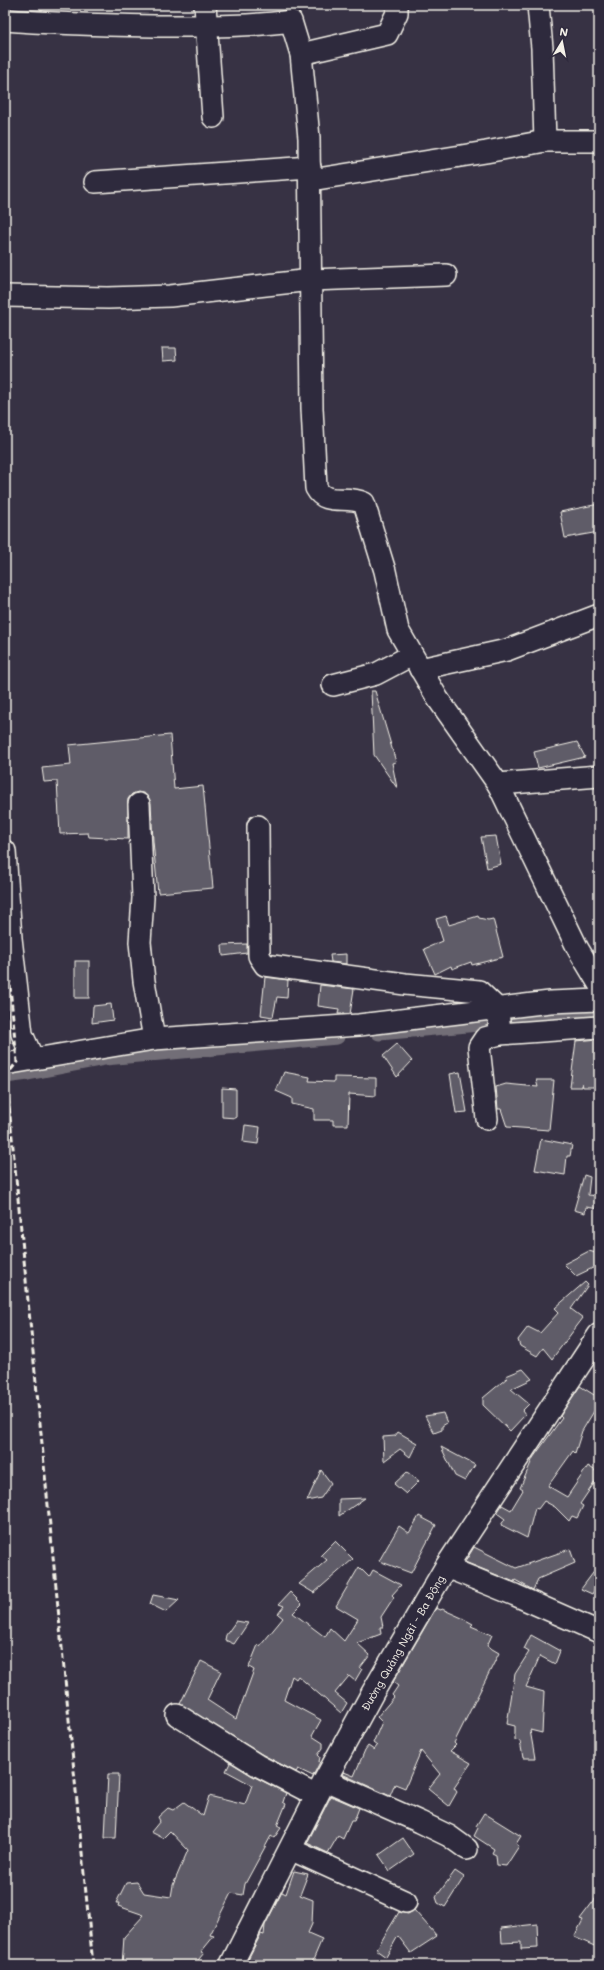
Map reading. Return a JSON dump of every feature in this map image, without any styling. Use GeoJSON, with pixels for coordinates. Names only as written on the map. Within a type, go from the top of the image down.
{"type":"FeatureCollection","features":[{"type":"Feature","properties":{"kind":"main road","name":"Đường Quảng Ngãi - Ba Động"},"geometry":{"type":"LineString","coordinates":[[232,1965],[321,1788],[373,1692],[446,1567],[599,1335]]}},
{"type":"Feature","properties":{"kind":"street"},"geometry":{"type":"LineString","coordinates":[[204,5],[207,26],[213,117]]}},
{"type":"Feature","properties":{"kind":"street"},"geometry":{"type":"LineString","coordinates":[[301,54],[387,34],[397,13],[397,5]]}},
{"type":"Feature","properties":{"kind":"street"},"geometry":{"type":"LineString","coordinates":[[538,5],[542,48],[545,141]]}},
{"type":"Feature","properties":{"kind":"street"},"geometry":{"type":"LineString","coordinates":[[5,20],[63,25],[207,26],[253,26],[291,21],[301,54],[311,174],[312,408],[316,488],[319,494],[324,498],[356,499],[364,502],[385,571],[398,630],[438,699],[498,784],[578,949],[599,984]]}},
{"type":"Feature","properties":{"kind":"street"},"geometry":{"type":"LineString","coordinates":[[95,182],[311,174],[486,152],[545,141],[599,141]]}},
{"type":"Feature","properties":{"kind":"street"},"geometry":{"type":"LineString","coordinates":[[5,296],[108,298],[170,296],[311,280],[446,275]]}},
{"type":"Feature","properties":{"kind":"street"},"geometry":{"type":"LineString","coordinates":[[333,685],[416,662],[508,650],[599,615]]}},
{"type":"Feature","properties":{"kind":"street"},"geometry":{"type":"LineString","coordinates":[[498,784],[599,776]]}},
{"type":"Feature","properties":{"kind":"street"},"geometry":{"type":"LineString","coordinates":[[140,804],[143,898],[140,942],[144,981],[154,1040]]}},
{"type":"Feature","properties":{"kind":"street"},"geometry":{"type":"LineString","coordinates":[[258,826],[259,956],[265,965],[405,984],[479,991],[499,1022]]}},
{"type":"Feature","properties":{"kind":"street"},"geometry":{"type":"LineString","coordinates":[[5,851],[11,938],[22,1034],[33,1059]]}},
{"type":"Feature","properties":{"kind":"street"},"geometry":{"type":"LineString","coordinates":[[487,1119],[479,1047],[499,1022],[550,1002],[599,1000]]}},
{"type":"Feature","properties":{"kind":"street"},"geometry":{"type":"LineString","coordinates":[[5,1064],[154,1040],[359,1025],[499,1022],[599,1027]]}},
{"type":"Feature","properties":{"kind":"street"},"geometry":{"type":"LineString","coordinates":[[446,1567],[515,1595],[599,1632]]}},
{"type":"Feature","properties":{"kind":"street"},"geometry":{"type":"LineString","coordinates":[[177,1715],[257,1765],[420,1822],[449,1836],[467,1849]]}},
{"type":"Feature","properties":{"kind":"street"},"geometry":{"type":"LineString","coordinates":[[290,1849],[406,1902]]}},
{"type":"Feature","properties":{"kind":"building"},"geometry":{"type":"Polygon","coordinates":[[[162,348],[176,348],[177,360],[163,361],[162,348]]]}},
{"type":"Feature","properties":{"kind":"building"},"geometry":{"type":"Polygon","coordinates":[[[599,504],[599,532],[565,538],[560,512],[599,504]]]}},
{"type":"Feature","properties":{"kind":"building"},"geometry":{"type":"Polygon","coordinates":[[[371,691],[375,691],[396,762],[392,763],[397,788],[374,755],[371,691]]]}},
{"type":"Feature","properties":{"kind":"building"},"geometry":{"type":"Polygon","coordinates":[[[170,735],[174,789],[203,786],[213,888],[158,893],[151,803],[145,794],[138,792],[132,794],[128,799],[128,839],[89,837],[88,833],[60,834],[57,781],[44,782],[42,768],[71,765],[69,745],[170,735]]]}},
{"type":"Feature","properties":{"kind":"building"},"geometry":{"type":"Polygon","coordinates":[[[577,742],[585,757],[538,768],[534,752],[577,742]]]}},
{"type":"Feature","properties":{"kind":"building"},"geometry":{"type":"Polygon","coordinates":[[[496,836],[501,864],[487,868],[481,837],[496,836]]]}},
{"type":"Feature","properties":{"kind":"building"},"geometry":{"type":"Polygon","coordinates":[[[446,916],[449,925],[478,916],[479,918],[488,920],[493,919],[503,957],[472,965],[471,962],[452,969],[451,966],[435,974],[424,949],[443,941],[436,919],[446,916]]]}},
{"type":"Feature","properties":{"kind":"building"},"geometry":{"type":"Polygon","coordinates":[[[247,944],[247,953],[223,956],[222,945],[247,944]]]}},
{"type":"Feature","properties":{"kind":"building"},"geometry":{"type":"Polygon","coordinates":[[[346,954],[346,964],[331,962],[330,955],[346,954]]]}},
{"type":"Feature","properties":{"kind":"building"},"geometry":{"type":"Polygon","coordinates":[[[75,961],[89,961],[89,998],[75,998],[75,961]]]}},
{"type":"Feature","properties":{"kind":"building"},"geometry":{"type":"Polygon","coordinates":[[[265,977],[288,980],[287,998],[277,997],[273,1017],[261,1015],[265,977]]]}},
{"type":"Feature","properties":{"kind":"building"},"geometry":{"type":"Polygon","coordinates":[[[320,985],[354,989],[350,1014],[338,1014],[339,1009],[318,1006],[320,985]]]}},
{"type":"Feature","properties":{"kind":"building"},"geometry":{"type":"Polygon","coordinates":[[[111,1004],[113,1020],[92,1023],[93,1006],[111,1004]]]}},
{"type":"Feature","properties":{"kind":"building"},"geometry":{"type":"Polygon","coordinates":[[[599,1039],[599,1087],[583,1087],[582,1083],[582,1087],[570,1087],[576,1041],[599,1039]]]}},
{"type":"Feature","properties":{"kind":"building"},"geometry":{"type":"Polygon","coordinates":[[[397,1044],[412,1061],[397,1077],[383,1056],[397,1044]]]}},
{"type":"Feature","properties":{"kind":"building"},"geometry":{"type":"Polygon","coordinates":[[[284,1072],[310,1077],[309,1081],[334,1082],[334,1077],[376,1078],[376,1096],[349,1094],[348,1125],[333,1125],[333,1120],[314,1120],[314,1109],[292,1104],[292,1098],[276,1091],[284,1072]]]}},
{"type":"Feature","properties":{"kind":"building"},"geometry":{"type":"Polygon","coordinates":[[[460,1072],[467,1112],[456,1113],[450,1074],[460,1072]]]}},
{"type":"Feature","properties":{"kind":"building"},"geometry":{"type":"Polygon","coordinates":[[[536,1080],[554,1080],[549,1130],[507,1127],[501,1109],[498,1109],[496,1087],[506,1084],[538,1087],[536,1080]]]}},
{"type":"Feature","properties":{"kind":"building"},"geometry":{"type":"Polygon","coordinates":[[[222,1088],[236,1089],[236,1118],[222,1117],[222,1088]]]}},
{"type":"Feature","properties":{"kind":"building"},"geometry":{"type":"Polygon","coordinates":[[[245,1125],[260,1127],[258,1144],[243,1142],[245,1125]]]}},
{"type":"Feature","properties":{"kind":"building"},"geometry":{"type":"Polygon","coordinates":[[[541,1139],[572,1145],[570,1156],[567,1156],[565,1175],[535,1170],[541,1139]]]}},
{"type":"Feature","properties":{"kind":"building"},"geometry":{"type":"Polygon","coordinates":[[[584,1175],[590,1177],[588,1195],[599,1196],[599,1209],[586,1207],[585,1213],[574,1210],[584,1175]]]}},
{"type":"Feature","properties":{"kind":"building"},"geometry":{"type":"Polygon","coordinates":[[[589,1251],[599,1254],[599,1265],[576,1276],[564,1264],[589,1251]]]}},
{"type":"Feature","properties":{"kind":"building"},"geometry":{"type":"Polygon","coordinates":[[[585,1282],[588,1285],[571,1309],[583,1318],[552,1359],[543,1348],[537,1356],[520,1346],[518,1340],[528,1327],[540,1333],[559,1312],[555,1308],[585,1282]]]}},
{"type":"Feature","properties":{"kind":"building"},"geometry":{"type":"Polygon","coordinates":[[[523,1369],[532,1379],[511,1389],[529,1404],[522,1411],[525,1415],[510,1431],[483,1405],[483,1398],[507,1378],[506,1376],[523,1369]]]}},
{"type":"Feature","properties":{"kind":"building"},"geometry":{"type":"Polygon","coordinates":[[[580,1386],[599,1398],[599,1403],[582,1431],[575,1453],[573,1451],[548,1486],[567,1497],[588,1466],[599,1473],[599,1476],[580,1504],[583,1506],[577,1518],[572,1516],[569,1521],[555,1507],[544,1501],[538,1509],[535,1508],[527,1538],[501,1525],[505,1519],[497,1513],[502,1505],[511,1510],[523,1490],[520,1488],[533,1458],[562,1418],[560,1416],[580,1386]]]}},
{"type":"Feature","properties":{"kind":"building"},"geometry":{"type":"Polygon","coordinates":[[[443,1413],[447,1423],[442,1426],[442,1430],[434,1433],[425,1416],[443,1413]]]}},
{"type":"Feature","properties":{"kind":"building"},"geometry":{"type":"Polygon","coordinates":[[[398,1432],[417,1443],[410,1457],[400,1449],[384,1461],[383,1437],[395,1436],[398,1432]]]}},
{"type":"Feature","properties":{"kind":"building"},"geometry":{"type":"Polygon","coordinates":[[[441,1447],[475,1465],[465,1481],[455,1476],[441,1447]]]}},
{"type":"Feature","properties":{"kind":"building"},"geometry":{"type":"Polygon","coordinates":[[[321,1470],[331,1483],[321,1498],[307,1501],[321,1470]]]}},
{"type":"Feature","properties":{"kind":"building"},"geometry":{"type":"Polygon","coordinates":[[[407,1472],[419,1481],[406,1494],[394,1484],[407,1472]]]}},
{"type":"Feature","properties":{"kind":"building"},"geometry":{"type":"Polygon","coordinates":[[[365,1498],[339,1516],[339,1499],[365,1498]]]}},
{"type":"Feature","properties":{"kind":"building"},"geometry":{"type":"Polygon","coordinates":[[[419,1516],[436,1525],[411,1573],[379,1561],[399,1526],[409,1533],[419,1516]]]}},
{"type":"Feature","properties":{"kind":"building"},"geometry":{"type":"Polygon","coordinates":[[[335,1541],[353,1559],[314,1593],[299,1584],[327,1560],[321,1555],[335,1541]]]}},
{"type":"Feature","properties":{"kind":"building"},"geometry":{"type":"Polygon","coordinates":[[[474,1547],[516,1568],[570,1549],[575,1563],[538,1579],[533,1590],[515,1580],[514,1582],[465,1562],[474,1547]]]}},
{"type":"Feature","properties":{"kind":"building"},"geometry":{"type":"Polygon","coordinates":[[[599,1565],[599,1583],[592,1594],[581,1589],[599,1565]]]}},
{"type":"Feature","properties":{"kind":"building"},"geometry":{"type":"Polygon","coordinates":[[[359,1567],[369,1577],[373,1570],[401,1585],[392,1595],[394,1597],[381,1617],[383,1627],[380,1627],[381,1634],[357,1643],[370,1655],[360,1668],[362,1669],[355,1681],[349,1676],[335,1693],[347,1703],[341,1713],[298,1676],[296,1679],[292,1676],[284,1700],[321,1720],[312,1736],[323,1743],[323,1748],[318,1755],[320,1757],[320,1762],[313,1776],[298,1769],[296,1772],[263,1755],[180,1704],[201,1661],[221,1671],[207,1700],[236,1719],[254,1670],[249,1667],[258,1645],[260,1646],[283,1618],[278,1614],[284,1606],[279,1604],[290,1592],[302,1604],[293,1613],[325,1637],[330,1628],[344,1641],[358,1619],[336,1606],[359,1567]]]}},
{"type":"Feature","properties":{"kind":"building"},"geometry":{"type":"Polygon","coordinates":[[[153,1595],[179,1600],[166,1612],[150,1604],[153,1595]]]}},
{"type":"Feature","properties":{"kind":"building"},"geometry":{"type":"Polygon","coordinates":[[[436,1608],[442,1609],[462,1618],[473,1624],[471,1626],[492,1635],[487,1646],[499,1653],[454,1743],[456,1745],[450,1751],[471,1763],[454,1788],[457,1792],[449,1806],[428,1789],[440,1774],[421,1751],[405,1788],[395,1784],[390,1796],[342,1774],[344,1772],[354,1776],[368,1746],[374,1750],[377,1746],[373,1743],[382,1722],[377,1717],[394,1697],[392,1695],[398,1686],[393,1682],[436,1608]]]}},
{"type":"Feature","properties":{"kind":"building"},"geometry":{"type":"Polygon","coordinates":[[[236,1621],[248,1623],[234,1644],[225,1640],[226,1635],[236,1621]]]}},
{"type":"Feature","properties":{"kind":"building"},"geometry":{"type":"Polygon","coordinates":[[[531,1635],[560,1651],[555,1664],[540,1656],[526,1687],[544,1692],[542,1733],[530,1730],[535,1758],[523,1758],[520,1741],[515,1740],[515,1726],[507,1724],[515,1674],[529,1652],[524,1649],[531,1635]]]}},
{"type":"Feature","properties":{"kind":"building"},"geometry":{"type":"Polygon","coordinates":[[[225,1759],[251,1775],[286,1793],[283,1802],[286,1804],[277,1826],[281,1828],[274,1838],[271,1836],[245,1884],[243,1895],[231,1893],[210,1935],[214,1936],[201,1952],[204,1953],[194,1965],[122,1965],[124,1937],[144,1915],[118,1906],[119,1903],[116,1903],[126,1883],[137,1882],[144,1893],[171,1897],[173,1885],[188,1850],[170,1831],[163,1838],[151,1832],[160,1821],[158,1817],[168,1808],[173,1810],[184,1802],[203,1816],[209,1796],[245,1805],[252,1785],[226,1771],[230,1763],[225,1759]]]}},
{"type":"Feature","properties":{"kind":"building"},"geometry":{"type":"Polygon","coordinates":[[[108,1774],[119,1774],[116,1838],[105,1838],[108,1774]]]}},
{"type":"Feature","properties":{"kind":"building"},"geometry":{"type":"Polygon","coordinates":[[[331,1796],[359,1808],[354,1821],[351,1821],[343,1839],[338,1836],[328,1853],[307,1843],[331,1796]]]}},
{"type":"Feature","properties":{"kind":"building"},"geometry":{"type":"Polygon","coordinates":[[[484,1813],[521,1836],[516,1844],[519,1846],[506,1866],[497,1865],[496,1855],[492,1853],[494,1849],[474,1836],[478,1828],[476,1826],[484,1813]]]}},
{"type":"Feature","properties":{"kind":"building"},"geometry":{"type":"Polygon","coordinates":[[[403,1838],[414,1854],[390,1871],[379,1855],[403,1838]]]}},
{"type":"Feature","properties":{"kind":"building"},"geometry":{"type":"Polygon","coordinates":[[[294,1871],[308,1874],[300,1895],[313,1900],[312,1924],[308,1933],[322,1939],[311,1965],[263,1965],[248,1959],[261,1934],[264,1935],[265,1925],[282,1892],[286,1894],[294,1871]]]}},
{"type":"Feature","properties":{"kind":"building"},"geometry":{"type":"Polygon","coordinates":[[[455,1871],[464,1877],[445,1907],[438,1903],[436,1897],[455,1871]]]}},
{"type":"Feature","properties":{"kind":"building"},"geometry":{"type":"Polygon","coordinates":[[[599,1894],[599,1948],[574,1937],[583,1920],[580,1919],[599,1894]]]}},
{"type":"Feature","properties":{"kind":"building"},"geometry":{"type":"Polygon","coordinates":[[[414,1910],[437,1936],[411,1953],[398,1936],[386,1957],[376,1950],[399,1912],[408,1914],[414,1910]]]}},
{"type":"Feature","properties":{"kind":"building"},"geometry":{"type":"Polygon","coordinates":[[[537,1924],[538,1948],[521,1949],[521,1942],[502,1943],[501,1928],[537,1924]]]}},
{"type":"Feature","properties":{"kind":"waterway"},"geometry":{"type":"LineString","coordinates":[[379,1033],[599,1013]]}},
{"type":"Feature","properties":{"kind":"waterway"},"geometry":{"type":"LineString","coordinates":[[5,1076],[105,1058],[337,1037]]}},
{"type":"Feature","properties":{"kind":"railway"},"geometry":{"type":"LineString","coordinates":[[5,932],[17,1062],[6,1076],[93,1965]]}}]}
